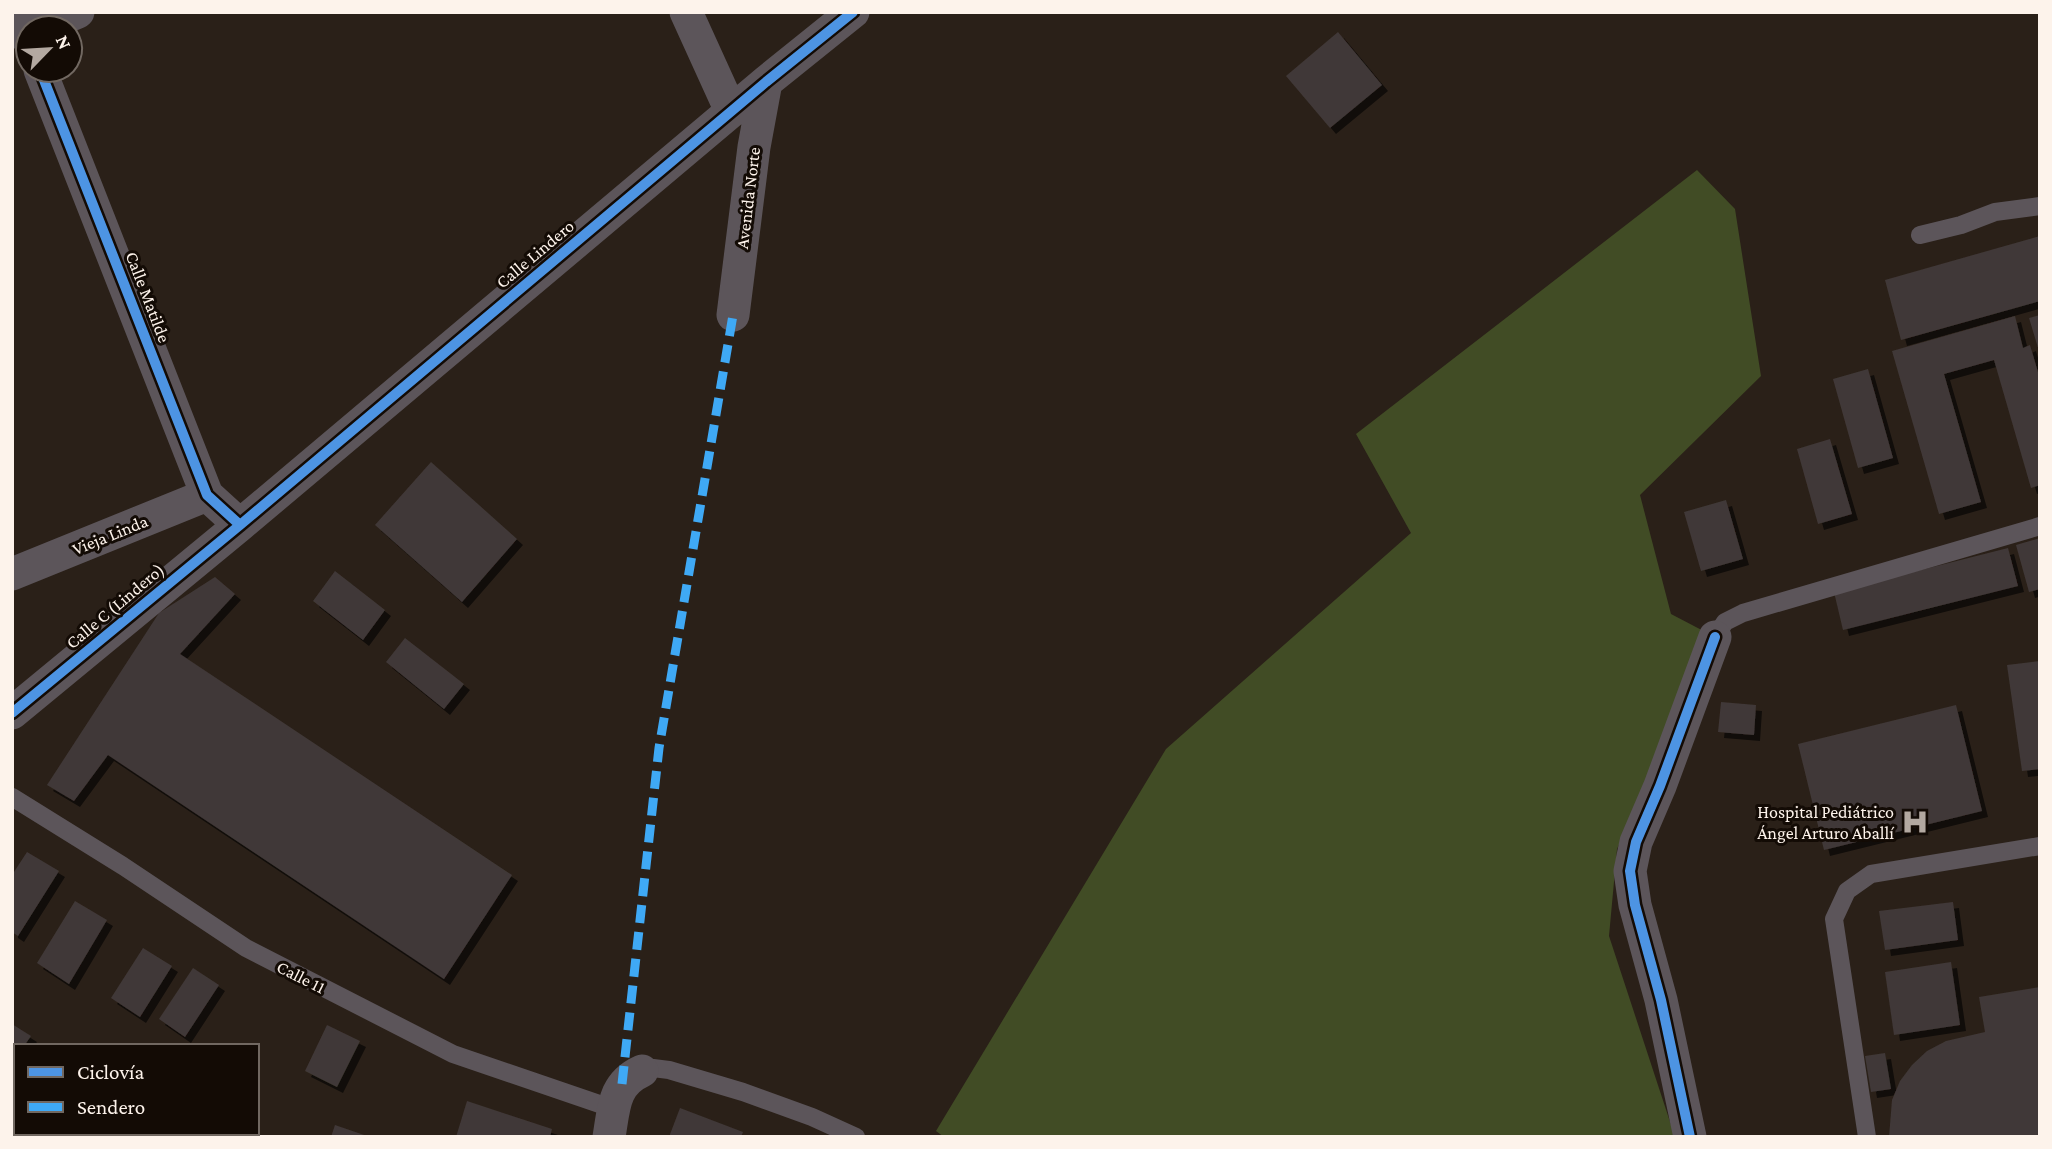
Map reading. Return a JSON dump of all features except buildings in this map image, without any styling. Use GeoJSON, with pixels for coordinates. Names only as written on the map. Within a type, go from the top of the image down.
{"type":"FeatureCollection","features":[{"type":"Feature","properties":{"kind":"street"},"geometry":{"type":"LineString","coordinates":[[686,12],[731,111]]}},
{"type":"Feature","properties":{"kind":"street","name":"Calle Lindero"},"geometry":{"type":"LineString","coordinates":[[240,525],[731,111],[853,12]]}},
{"type":"Feature","properties":{"kind":"street","name":"Avenida Norte"},"geometry":{"type":"LineString","coordinates":[[733,315],[756,135],[766,82]]}},
{"type":"Feature","properties":{"kind":"street","name":"Calle Matilde"},"geometry":{"type":"LineString","coordinates":[[46,84],[207,495],[218,508],[240,525]]}},
{"type":"Feature","properties":{"kind":"street","name":"Vieja Linda"},"geometry":{"type":"LineString","coordinates":[[12,574],[207,495]]}},
{"type":"Feature","properties":{"kind":"street","name":"Calle C (Lindero)"},"geometry":{"type":"LineString","coordinates":[[12,713],[240,525]]}},
{"type":"Feature","properties":{"kind":"street"},"geometry":{"type":"LineString","coordinates":[[1689,1137],[1661,1000],[1634,905],[1630,871],[1636,842],[1660,786],[1715,637]]}},
{"type":"Feature","properties":{"kind":"street"},"geometry":{"type":"LineString","coordinates":[[611,1123],[622,1084],[642,1071]]}},
{"type":"Feature","properties":{"kind":"lane"},"geometry":{"type":"LineString","coordinates":[[1920,235],[1961,225],[1995,212],[2040,206]]}},
{"type":"Feature","properties":{"kind":"lane"},"geometry":{"type":"LineString","coordinates":[[1715,637],[1725,622],[1743,613],[2040,526]]}},
{"type":"Feature","properties":{"kind":"lane","name":"Calle 11"},"geometry":{"type":"LineString","coordinates":[[12,797],[123,866],[246,948],[453,1054],[611,1123]]}},
{"type":"Feature","properties":{"kind":"lane"},"geometry":{"type":"LineString","coordinates":[[1867,1137],[1834,919],[1847,891],[1871,874],[2040,846]]}},
{"type":"Feature","properties":{"kind":"lane"},"geometry":{"type":"LineString","coordinates":[[642,1071],[653,1068],[669,1070],[731,1088],[812,1117],[856,1137]]}},
{"type":"Feature","properties":{"kind":"green space"},"geometry":{"type":"Polygon","coordinates":[[[1697,170],[1735,209],[1761,376],[1640,495],[1671,614],[1715,637],[1617,849],[1609,936],[1675,1137],[944,1137],[936,1131],[1166,749],[1411,533],[1356,434],[1697,170]]]}},
{"type":"Feature","properties":{"kind":"marked path"},"geometry":{"type":"LineString","coordinates":[[622,1084],[659,748],[733,315]]}},
{"type":"Feature","properties":{"kind":"cycle path"},"geometry":{"type":"LineString","coordinates":[[12,713],[853,12]]}},
{"type":"Feature","properties":{"kind":"cycle path"},"geometry":{"type":"LineString","coordinates":[[46,84],[207,495],[240,525]]}},
{"type":"Feature","properties":{"kind":"cycle path"},"geometry":{"type":"LineString","coordinates":[[1690,1137],[1661,1000],[1635,905],[1630,871],[1636,842],[1660,786],[1715,637]]}},
{"type":"Feature","properties":{"kind":"place","name":"Hospital Pediátrico Ángel Arturo Aballí"},"geometry":{"type":"Point","coordinates":[1915,822]}}]}
